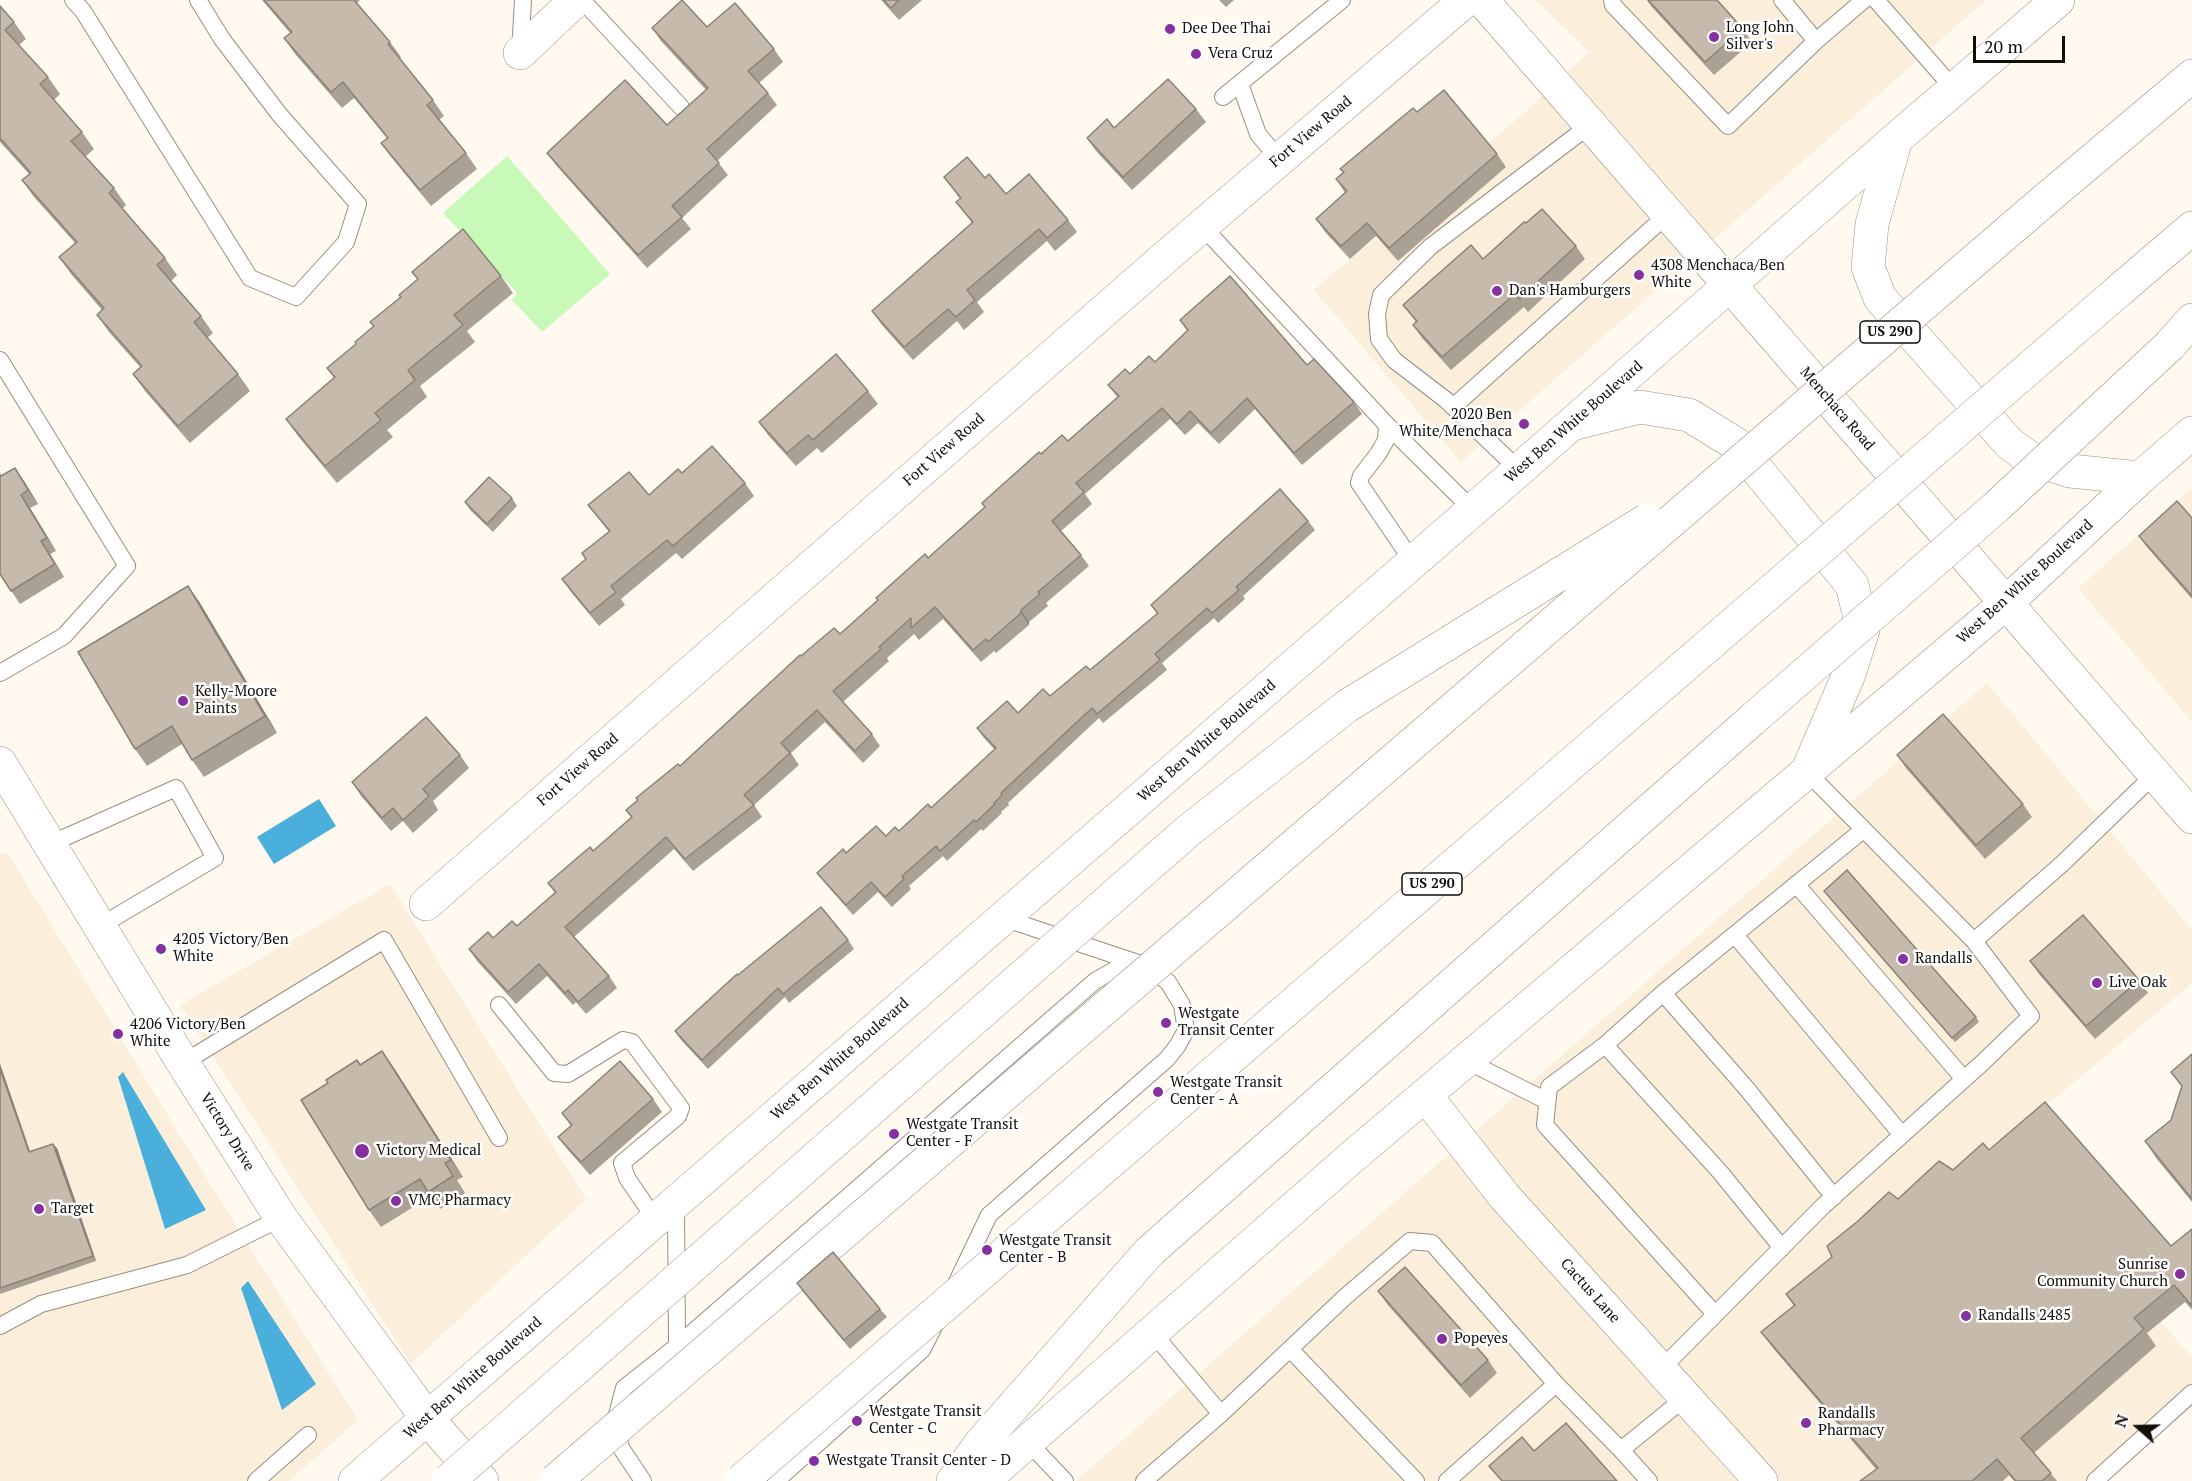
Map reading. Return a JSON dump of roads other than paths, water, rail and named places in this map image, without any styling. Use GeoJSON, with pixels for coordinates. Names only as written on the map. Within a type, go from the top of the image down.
{"type":"FeatureCollection","features":[{"type":"Feature","properties":{"kind":"main road"},"geometry":{"type":"LineString","coordinates":[[520,53],[576,0]]}},
{"type":"Feature","properties":{"kind":"main road","name":"Fort View Road"},"geometry":{"type":"LineString","coordinates":[[426,904],[1279,159],[1466,0]]}},
{"type":"Feature","properties":{"kind":"main road","name":"Menchaca Road"},"geometry":{"type":"LineString","coordinates":[[1482,0],[2192,817]]}},
{"type":"Feature","properties":{"kind":"main road","name":"West Ben White Boulevard"},"geometry":{"type":"LineString","coordinates":[[355,1481],[2058,0]]}},
{"type":"Feature","properties":{"kind":"main road","name":"US 290"},"geometry":{"type":"LineString","coordinates":[[555,1481],[1735,465],[2192,75]]}},
{"type":"Feature","properties":{"kind":"main road"},"geometry":{"type":"LineString","coordinates":[[1896,139],[1872,224],[1868,267],[1880,298],[2010,444],[2031,459],[2070,471],[2140,478]]}},
{"type":"Feature","properties":{"kind":"main road","name":"US 290"},"geometry":{"type":"LineString","coordinates":[[741,1481],[2192,228]]}},
{"type":"Feature","properties":{"kind":"main road"},"geometry":{"type":"LineString","coordinates":[[952,1481],[981,1443],[1149,1252],[1995,508],[2170,345],[2192,320]]}},
{"type":"Feature","properties":{"kind":"main road"},"geometry":{"type":"LineString","coordinates":[[1571,425],[1640,407],[1689,415],[1736,444],[1852,585],[1863,630],[1849,674],[1806,772]]}},
{"type":"Feature","properties":{"kind":"main road","name":"West Ben White Boulevard"},"geometry":{"type":"LineString","coordinates":[[983,1481],[1352,1157],[2006,603],[2140,478],[2192,433]]}},
{"type":"Feature","properties":{"kind":"main road"},"geometry":{"type":"LineString","coordinates":[[448,1481],[1197,824],[1347,706],[1735,465]]}},
{"type":"Feature","properties":{"kind":"main road","name":"Victory Drive"},"geometry":{"type":"LineString","coordinates":[[1,767],[281,1218],[427,1418],[482,1481]]}},
{"type":"Feature","properties":{"kind":"main road","name":"Cactus Lane"},"geometry":{"type":"LineString","coordinates":[[1426,1096],[1504,1196],[1761,1481]]}},
{"type":"Feature","properties":{"kind":"lane"},"geometry":{"type":"LineString","coordinates":[[84,4],[250,278],[296,297],[346,242],[358,204],[279,114],[222,39],[198,0]]}},
{"type":"Feature","properties":{"kind":"lane"},"geometry":{"type":"LineString","coordinates":[[520,53],[523,0]]}},
{"type":"Feature","properties":{"kind":"lane"},"geometry":{"type":"LineString","coordinates":[[582,0],[681,107]]}},
{"type":"Feature","properties":{"kind":"lane"},"geometry":{"type":"LineString","coordinates":[[1223,97],[1342,0]]}},
{"type":"Feature","properties":{"kind":"lane"},"geometry":{"type":"LineString","coordinates":[[1611,0],[1728,126],[1816,41],[1864,0]]}},
{"type":"Feature","properties":{"kind":"lane"},"geometry":{"type":"LineString","coordinates":[[1782,0],[1816,41]]}},
{"type":"Feature","properties":{"kind":"lane"},"geometry":{"type":"LineString","coordinates":[[1876,0],[1954,89]]}},
{"type":"Feature","properties":{"kind":"lane"},"geometry":{"type":"LineString","coordinates":[[1240,84],[1258,134],[1279,159]]}},
{"type":"Feature","properties":{"kind":"lane"},"geometry":{"type":"LineString","coordinates":[[1519,470],[1453,407],[1394,360],[1379,339],[1377,315],[1381,295],[1430,247],[1590,125]]}},
{"type":"Feature","properties":{"kind":"lane"},"geometry":{"type":"LineString","coordinates":[[1453,407],[1668,214]]}},
{"type":"Feature","properties":{"kind":"lane"},"geometry":{"type":"LineString","coordinates":[[1202,226],[1387,425],[1473,510]]}},
{"type":"Feature","properties":{"kind":"lane"},"geometry":{"type":"LineString","coordinates":[[0,360],[127,566],[64,636],[0,673]]}},
{"type":"Feature","properties":{"kind":"lane"},"geometry":{"type":"LineString","coordinates":[[1387,425],[1386,440],[1361,476],[1359,483],[1413,562]]}},
{"type":"Feature","properties":{"kind":"lane"},"geometry":{"type":"LineString","coordinates":[[1660,1370],[1834,1197],[2031,1016],[1974,941],[1806,772]]}},
{"type":"Feature","properties":{"kind":"lane"},"geometry":{"type":"LineString","coordinates":[[1974,941],[2063,863],[2155,774]]}},
{"type":"Feature","properties":{"kind":"lane"},"geometry":{"type":"LineString","coordinates":[[50,844],[176,788],[215,858],[100,926]]}},
{"type":"Feature","properties":{"kind":"lane"},"geometry":{"type":"LineString","coordinates":[[1715,1314],[1545,1125],[1549,1087],[1605,1045],[1664,993],[1863,830]]}},
{"type":"Feature","properties":{"kind":"lane"},"geometry":{"type":"LineString","coordinates":[[1796,884],[1964,1078]]}},
{"type":"Feature","properties":{"kind":"lane"},"geometry":{"type":"LineString","coordinates":[[776,1481],[922,1350],[989,1215],[1167,1059],[1186,1030],[1182,1005],[1168,982],[1144,965],[1003,918]]}},
{"type":"Feature","properties":{"kind":"lane"},"geometry":{"type":"LineString","coordinates":[[1735,934],[1902,1135]]}},
{"type":"Feature","properties":{"kind":"lane"},"geometry":{"type":"LineString","coordinates":[[183,1063],[384,940],[499,1138]]}},
{"type":"Feature","properties":{"kind":"lane"},"geometry":{"type":"LineString","coordinates":[[643,1481],[621,1448],[615,1422],[624,1388],[677,1346],[1095,981],[1130,961]]}},
{"type":"Feature","properties":{"kind":"lane"},"geometry":{"type":"LineString","coordinates":[[1664,993],[1747,1089],[1834,1197]]}},
{"type":"Feature","properties":{"kind":"lane"},"geometry":{"type":"LineString","coordinates":[[499,1005],[554,1073],[567,1074],[623,1040],[632,1042],[681,1108],[678,1116],[622,1163],[627,1178],[665,1211],[677,1346]]}},
{"type":"Feature","properties":{"kind":"lane"},"geometry":{"type":"LineString","coordinates":[[1605,1045],[1720,1172],[1782,1248]]}},
{"type":"Feature","properties":{"kind":"lane"},"geometry":{"type":"LineString","coordinates":[[1467,1061],[1547,1101]]}},
{"type":"Feature","properties":{"kind":"lane"},"geometry":{"type":"LineString","coordinates":[[0,1326],[41,1304],[188,1265],[281,1218]]}},
{"type":"Feature","properties":{"kind":"lane"},"geometry":{"type":"LineString","coordinates":[[1144,1481],[1221,1414],[1344,1297],[1410,1241],[1432,1244],[1556,1384],[1621,1449],[1649,1481]]}},
{"type":"Feature","properties":{"kind":"lane"},"geometry":{"type":"LineString","coordinates":[[1152,1332],[1221,1414]]}},
{"type":"Feature","properties":{"kind":"lane"},"geometry":{"type":"LineString","coordinates":[[1290,1349],[1416,1481]]}},
{"type":"Feature","properties":{"kind":"lane"},"geometry":{"type":"LineString","coordinates":[[1447,1481],[1556,1384]]}},
{"type":"Feature","properties":{"kind":"lane"},"geometry":{"type":"LineString","coordinates":[[2095,1481],[2192,1393]]}},
{"type":"Feature","properties":{"kind":"lane"},"geometry":{"type":"LineString","coordinates":[[1621,1449],[1686,1397]]}},
{"type":"Feature","properties":{"kind":"lane"},"geometry":{"type":"LineString","coordinates":[[256,1481],[308,1435]]}},
{"type":"Feature","properties":{"kind":"lane"},"geometry":{"type":"LineString","coordinates":[[1027,1441],[1065,1481]]}},
{"type":"Feature","properties":{"kind":"water"},"geometry":{"type":"Polygon","coordinates":[[[319,799],[336,826],[274,864],[257,837],[319,799]]]}},
{"type":"Feature","properties":{"kind":"water"},"geometry":{"type":"Polygon","coordinates":[[[123,1072],[206,1210],[165,1229],[118,1077],[123,1072]]]}},
{"type":"Feature","properties":{"kind":"water"},"geometry":{"type":"Polygon","coordinates":[[[248,1281],[316,1384],[282,1410],[241,1288],[248,1281]]]}},
{"type":"Feature","properties":{"kind":"place","name":"Dee Dee Thai"},"geometry":{"type":"Point","coordinates":[1170,29]}},
{"type":"Feature","properties":{"kind":"place","name":"Long John Silver's"},"geometry":{"type":"Point","coordinates":[1714,37]}},
{"type":"Feature","properties":{"kind":"place","name":"Vera Cruz"},"geometry":{"type":"Point","coordinates":[1196,54]}},
{"type":"Feature","properties":{"kind":"place","name":"4308 Menchaca/Ben White"},"geometry":{"type":"Point","coordinates":[1639,275]}},
{"type":"Feature","properties":{"kind":"place","name":"Dan's Hamburgers"},"geometry":{"type":"Point","coordinates":[1497,291]}},
{"type":"Feature","properties":{"kind":"place","name":"2020 Ben White/Menchaca"},"geometry":{"type":"Point","coordinates":[1524,424]}},
{"type":"Feature","properties":{"kind":"place","name":"Kelly-Moore Paints"},"geometry":{"type":"Point","coordinates":[183,701]}},
{"type":"Feature","properties":{"kind":"place","name":"4205 Victory/Ben White"},"geometry":{"type":"Point","coordinates":[161,949]}},
{"type":"Feature","properties":{"kind":"place","name":"Randalls"},"geometry":{"type":"Point","coordinates":[1903,959]}},
{"type":"Feature","properties":{"kind":"place","name":"Live Oak"},"geometry":{"type":"Point","coordinates":[2097,983]}},
{"type":"Feature","properties":{"kind":"place","name":"Westgate Transit Center"},"geometry":{"type":"Point","coordinates":[1166,1023]}},
{"type":"Feature","properties":{"kind":"place","name":"4206 Victory/Ben White"},"geometry":{"type":"Point","coordinates":[118,1034]}},
{"type":"Feature","properties":{"kind":"place","name":"Westgate Transit Center - A"},"geometry":{"type":"Point","coordinates":[1158,1092]}},
{"type":"Feature","properties":{"kind":"place","name":"Westgate Transit Center - F"},"geometry":{"type":"Point","coordinates":[894,1134]}},
{"type":"Feature","properties":{"kind":"place","name":"Victory Medical"},"geometry":{"type":"Point","coordinates":[362,1151]}},
{"type":"Feature","properties":{"kind":"place","name":"VMC Pharmacy"},"geometry":{"type":"Point","coordinates":[396,1201]}},
{"type":"Feature","properties":{"kind":"place","name":"Target"},"geometry":{"type":"Point","coordinates":[39,1209]}},
{"type":"Feature","properties":{"kind":"place","name":"Westgate Transit Center - B"},"geometry":{"type":"Point","coordinates":[987,1250]}},
{"type":"Feature","properties":{"kind":"place","name":"Sunrise Community Church"},"geometry":{"type":"Point","coordinates":[2180,1274]}},
{"type":"Feature","properties":{"kind":"place","name":"Randalls 2485"},"geometry":{"type":"Point","coordinates":[1966,1316]}},
{"type":"Feature","properties":{"kind":"place","name":"Popeyes"},"geometry":{"type":"Point","coordinates":[1442,1339]}},
{"type":"Feature","properties":{"kind":"place","name":"Westgate Transit Center - C"},"geometry":{"type":"Point","coordinates":[857,1421]}},
{"type":"Feature","properties":{"kind":"place","name":"Randalls Pharmacy"},"geometry":{"type":"Point","coordinates":[1806,1423]}},
{"type":"Feature","properties":{"kind":"place","name":"Westgate Transit Center - D"},"geometry":{"type":"Point","coordinates":[814,1461]}}]}
